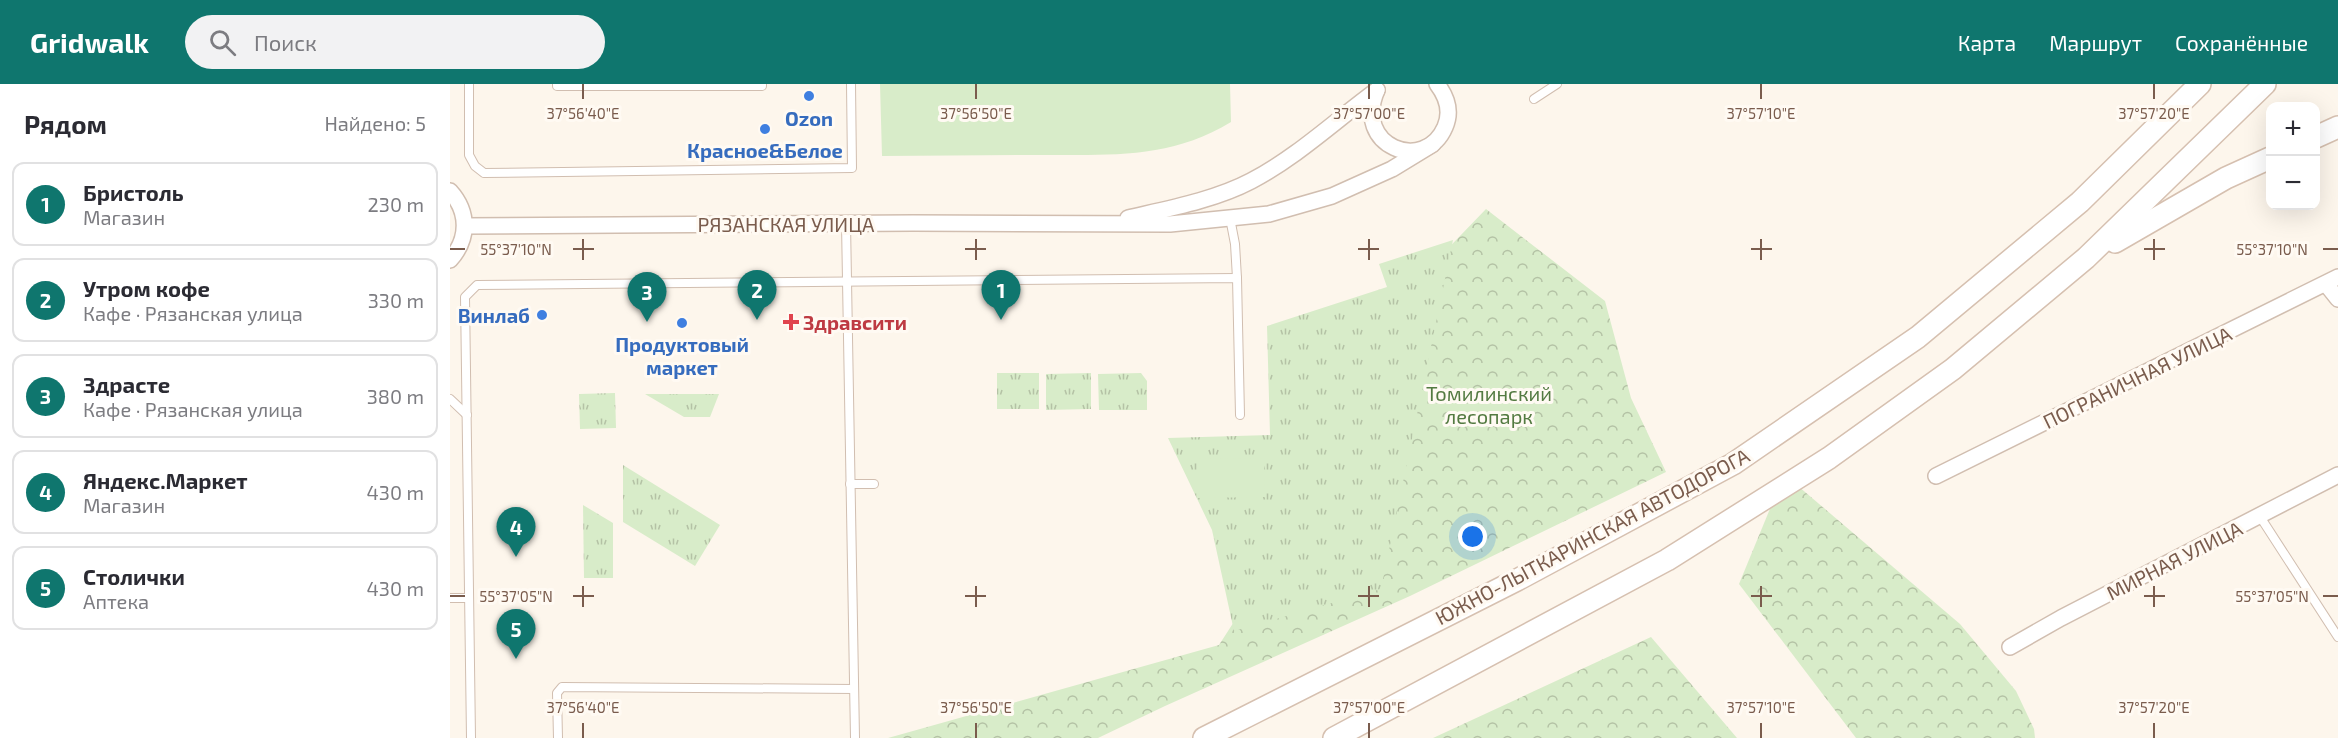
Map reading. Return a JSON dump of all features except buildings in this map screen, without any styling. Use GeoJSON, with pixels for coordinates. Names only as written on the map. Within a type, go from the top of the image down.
{"type":"FeatureCollection","features":[{"type":"Feature","properties":{"kind":"main road","name":"ЮЖНО-ЛЫТКАРИНСКАЯ АВТОДОРОГА"},"geometry":{"type":"LineString","coordinates":[[1204,738],[1517,580],[1733,464],[1918,337],[2080,202],[2200,84]]}},
{"type":"Feature","properties":{"kind":"main road"},"geometry":{"type":"LineString","coordinates":[[1334,738],[1667,560],[1828,458],[1953,369],[2086,258],[2265,84]]}},
{"type":"Feature","properties":{"kind":"main road"},"geometry":{"type":"LineString","coordinates":[[2320,135],[2338,127]]}},
{"type":"Feature","properties":{"kind":"main road"},"geometry":{"type":"LineString","coordinates":[[2086,258],[2226,178],[2266,160]]}},
{"type":"Feature","properties":{"kind":"street"},"geometry":{"type":"LineString","coordinates":[[1380,87],[1372,102],[1372,125],[1386,143],[1396,149],[1407,151],[1420,150],[1433,144],[1442,134],[1448,122],[1449,108],[1445,95],[1437,84]]}},
{"type":"Feature","properties":{"kind":"street","name":"РЯЗАНСКАЯ УЛИЦА"},"geometry":{"type":"LineString","coordinates":[[1107,223],[1189,204],[1250,182],[1297,152],[1380,87]]}},
{"type":"Feature","properties":{"kind":"street","name":"РЯЗАНСКАЯ УЛИЦА"},"geometry":{"type":"LineString","coordinates":[[465,226],[846,223],[1170,224],[1269,214],[1332,196],[1392,169],[1433,144]]}},
{"type":"Feature","properties":{"kind":"street"},"geometry":{"type":"LineString","coordinates":[[450,191],[458,199],[465,226],[463,240],[450,260]]}},
{"type":"Feature","properties":{"kind":"street"},"geometry":{"type":"LineString","coordinates":[[2332,280],[2338,299]]}},
{"type":"Feature","properties":{"kind":"street","name":"ПОГРАНИЧНАЯ УЛИЦА"},"geometry":{"type":"LineString","coordinates":[[1936,476],[2332,280]]}},
{"type":"Feature","properties":{"kind":"street","name":"МИРНАЯ УЛИЦА"},"geometry":{"type":"LineString","coordinates":[[2010,647],[2061,618],[2338,475]]}},
{"type":"Feature","properties":{"kind":"lane"},"geometry":{"type":"LineString","coordinates":[[469,84],[469,155],[475,166],[484,173],[852,168],[851,84]]}},
{"type":"Feature","properties":{"kind":"lane"},"geometry":{"type":"LineString","coordinates":[[557,84],[557,86],[656,87],[762,86],[762,84]]}},
{"type":"Feature","properties":{"kind":"lane"},"geometry":{"type":"LineString","coordinates":[[1534,99],[1557,84]]}},
{"type":"Feature","properties":{"kind":"lane"},"geometry":{"type":"LineString","coordinates":[[1230,218],[1238,278],[1240,415]]}},
{"type":"Feature","properties":{"kind":"lane"},"geometry":{"type":"LineString","coordinates":[[846,223],[855,738]]}},
{"type":"Feature","properties":{"kind":"lane"},"geometry":{"type":"LineString","coordinates":[[471,738],[465,297],[477,285],[1238,278]]}},
{"type":"Feature","properties":{"kind":"lane"},"geometry":{"type":"LineString","coordinates":[[450,399],[467,415]]}},
{"type":"Feature","properties":{"kind":"lane"},"geometry":{"type":"LineString","coordinates":[[850,484],[874,484]]}},
{"type":"Feature","properties":{"kind":"lane"},"geometry":{"type":"LineString","coordinates":[[2259,515],[2338,637]]}},
{"type":"Feature","properties":{"kind":"lane"},"geometry":{"type":"LineString","coordinates":[[450,598],[469,598]]}},
{"type":"Feature","properties":{"kind":"lane"},"geometry":{"type":"LineString","coordinates":[[558,738],[557,693],[562,687],[854,689]]}},
{"type":"Feature","properties":{"kind":"green space"},"geometry":{"type":"Polygon","coordinates":[[[880,84],[1230,84],[1231,122],[1207,135],[1183,143],[1136,153],[882,156],[880,84]]]}},
{"type":"Feature","properties":{"kind":"green space","name":"Томилинский лесопарк"},"geometry":{"type":"Polygon","coordinates":[[[1486,209],[1605,301],[1631,398],[1666,472],[1410,596],[1098,738],[888,738],[1219,645],[1284,544],[1405,293],[1486,209]]]}},
{"type":"Feature","properties":{"kind":"green space"},"geometry":{"type":"Polygon","coordinates":[[[1453,240],[1381,589],[1234,631],[1212,530],[1168,438],[1270,435],[1267,326],[1387,287],[1379,264],[1453,240]]]}},
{"type":"Feature","properties":{"kind":"green space"},"geometry":{"type":"Polygon","coordinates":[[[997,373],[1039,373],[1039,409],[997,409],[997,373]]]}},
{"type":"Feature","properties":{"kind":"green space"},"geometry":{"type":"Polygon","coordinates":[[[1091,373],[1091,409],[1046,410],[1046,374],[1091,373]]]}},
{"type":"Feature","properties":{"kind":"green space"},"geometry":{"type":"Polygon","coordinates":[[[1141,373],[1147,381],[1147,410],[1099,410],[1098,374],[1141,373]]]}},
{"type":"Feature","properties":{"kind":"green space"},"geometry":{"type":"Polygon","coordinates":[[[615,393],[616,428],[580,429],[579,394],[615,393]]]}},
{"type":"Feature","properties":{"kind":"green space"},"geometry":{"type":"Polygon","coordinates":[[[645,394],[719,394],[710,417],[684,417],[645,394]]]}},
{"type":"Feature","properties":{"kind":"green space"},"geometry":{"type":"Polygon","coordinates":[[[1264,458],[1265,497],[1197,498],[1197,459],[1264,458]]]}},
{"type":"Feature","properties":{"kind":"green space"},"geometry":{"type":"Polygon","coordinates":[[[623,465],[720,525],[695,566],[623,522],[623,465]]]}},
{"type":"Feature","properties":{"kind":"green space"},"geometry":{"type":"Polygon","coordinates":[[[1798,486],[1960,624],[2016,691],[2034,729],[2035,738],[1856,738],[1739,584],[1774,499],[1798,486]]]}},
{"type":"Feature","properties":{"kind":"green space"},"geometry":{"type":"Polygon","coordinates":[[[583,505],[613,523],[613,578],[584,578],[583,505]]]}},
{"type":"Feature","properties":{"kind":"green space"},"geometry":{"type":"Polygon","coordinates":[[[1651,637],[1737,738],[1433,738],[1651,637]]]}},
{"type":"Feature","properties":{"kind":"place","name":"Ozon"},"geometry":{"type":"Point","coordinates":[809,96]}},
{"type":"Feature","properties":{"kind":"place","name":"Красное&Белое"},"geometry":{"type":"Point","coordinates":[765,129]}},
{"type":"Feature","properties":{"kind":"place","name":"Винлаб"},"geometry":{"type":"Point","coordinates":[542,315]}},
{"type":"Feature","properties":{"kind":"place","name":"Утром кофе"},"geometry":{"type":"Point","coordinates":[757,320]}},
{"type":"Feature","properties":{"kind":"place","name":"Бристоль"},"geometry":{"type":"Point","coordinates":[1001,320]}},
{"type":"Feature","properties":{"kind":"place","name":"Здрасте"},"geometry":{"type":"Point","coordinates":[647,322]}},
{"type":"Feature","properties":{"kind":"place","name":"Здравсити"},"geometry":{"type":"Point","coordinates":[791,322]}},
{"type":"Feature","properties":{"kind":"place","name":"Продуктовый маркет"},"geometry":{"type":"Point","coordinates":[682,323]}},
{"type":"Feature","properties":{"kind":"place","name":"Яндекс.Маркет"},"geometry":{"type":"Point","coordinates":[516,557]}},
{"type":"Feature","properties":{"kind":"place","name":"Столички"},"geometry":{"type":"Point","coordinates":[516,659]}}]}
